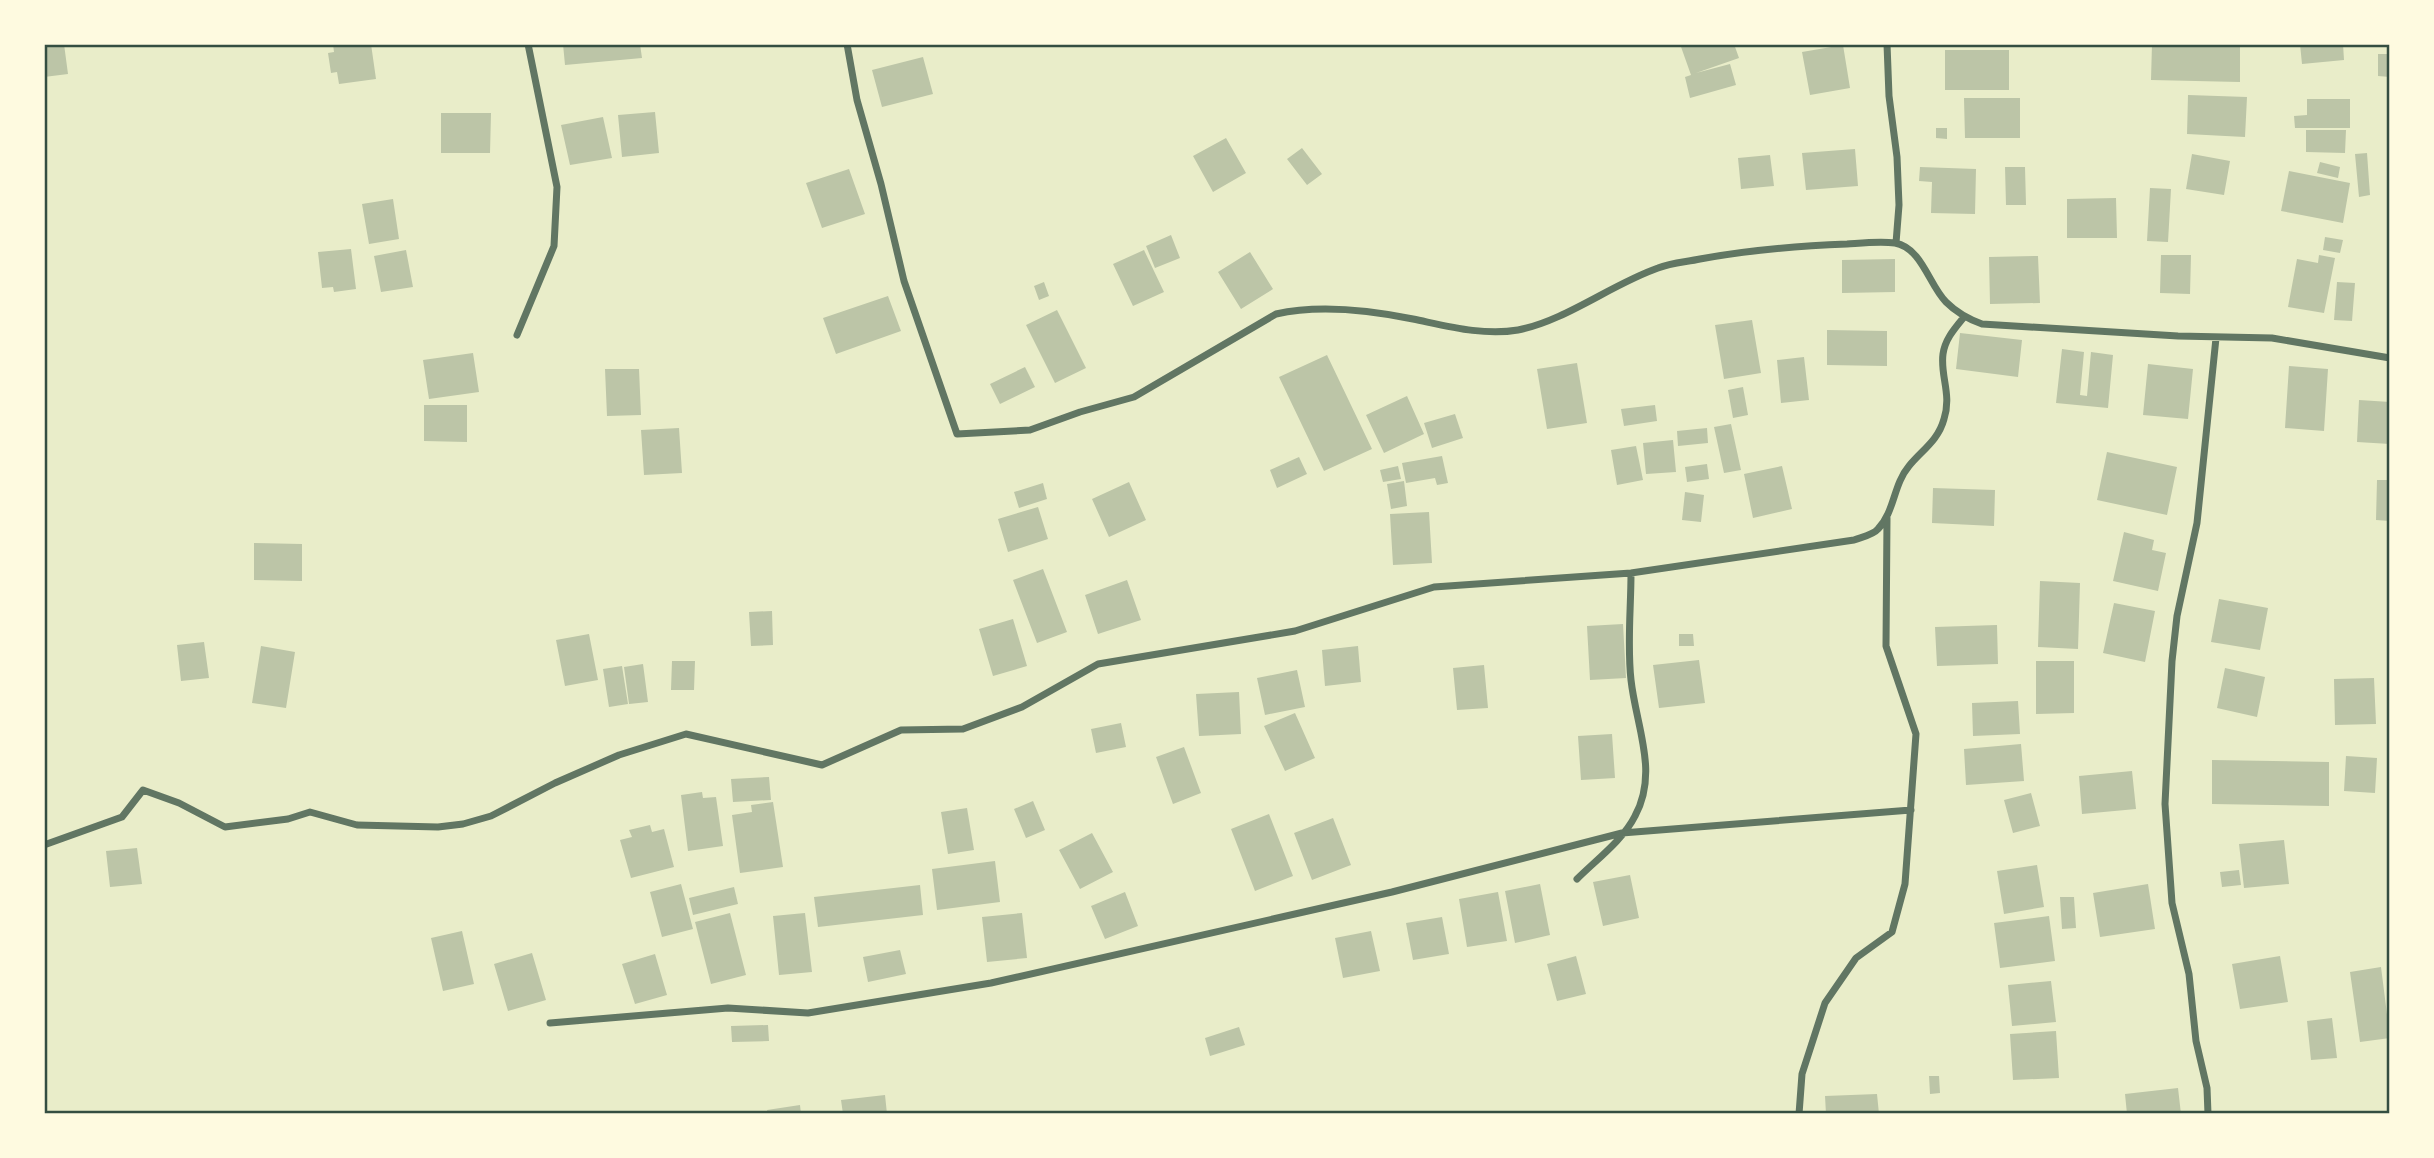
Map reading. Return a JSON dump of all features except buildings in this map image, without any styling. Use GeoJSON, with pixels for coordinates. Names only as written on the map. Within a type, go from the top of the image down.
{"type":"FeatureCollection","features":[{"type":"Feature","properties":{"kind":"street"},"geometry":{"type":"LineString","coordinates":[[517,335],[554,246],[557,187],[528,44]]}},
{"type":"Feature","properties":{"kind":"street"},"geometry":{"type":"LineString","coordinates":[[847,44],[857,100],[881,184],[904,281],[957,434],[1030,430],[1134,397],[1276,314],[1301,308],[1400,316],[1476,331],[1516,330],[1548,322],[1592,298],[1660,267],[1730,253],[1794,246],[1896,243],[1906,248],[1919,261],[1944,301],[1964,317],[1982,324],[2216,338],[2272,338],[2390,358]]}},
{"type":"Feature","properties":{"kind":"street"},"geometry":{"type":"LineString","coordinates":[[1887,44],[1889,96],[1898,157],[1899,205],[1896,243]]}},
{"type":"Feature","properties":{"kind":"street"},"geometry":{"type":"LineString","coordinates":[[1799,1114],[1802,1074],[1825,1003],[1856,958],[1892,932],[1905,884],[1916,734],[1886,646],[1887,518],[1896,488],[1909,466],[1928,449],[1944,420],[1948,396],[1942,355],[1949,335],[1964,317]]}},
{"type":"Feature","properties":{"kind":"street"},"geometry":{"type":"LineString","coordinates":[[2208,1114],[2207,1088],[2196,1041],[2189,974],[2172,904],[2165,804],[2177,615],[2197,523],[2216,338]]}},
{"type":"Feature","properties":{"kind":"street"},"geometry":{"type":"LineString","coordinates":[[44,845],[122,817],[143,790],[179,803],[225,827],[288,820],[310,812],[357,825],[424,827],[463,824],[491,816],[555,783],[619,755],[686,734],[822,765],[901,730],[963,729],[1022,707],[1098,664],[1295,631],[1434,587],[1631,573],[1854,540],[1876,532],[1887,518]]}},
{"type":"Feature","properties":{"kind":"street"},"geometry":{"type":"LineString","coordinates":[[1577,879],[1622,834],[1635,817],[1646,786],[1646,758],[1631,679],[1631,573]]}},
{"type":"Feature","properties":{"kind":"street"},"geometry":{"type":"LineString","coordinates":[[550,1023],[729,1008],[808,1013],[991,983],[1392,892],[1622,834],[1912,810]]}}]}
